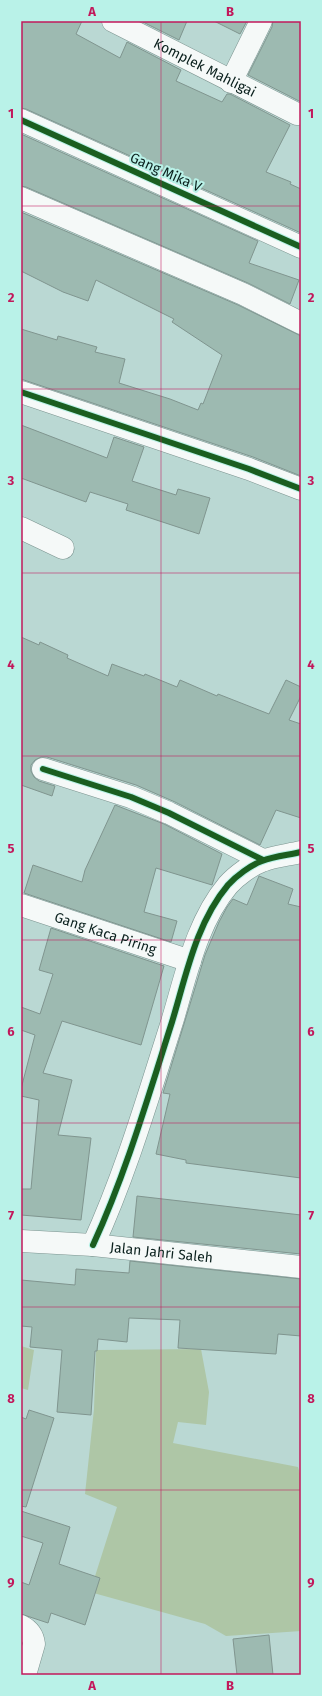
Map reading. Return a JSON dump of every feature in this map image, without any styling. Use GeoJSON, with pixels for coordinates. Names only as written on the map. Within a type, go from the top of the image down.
{"type":"FeatureCollection","features":[{"type":"Feature","properties":{"kind":"street","name":"Komplek Mahligai"},"geometry":{"type":"LineString","coordinates":[[113,21],[231,82],[297,114]]}},
{"type":"Feature","properties":{"kind":"street"},"geometry":{"type":"LineString","coordinates":[[231,82],[261,21]]}},
{"type":"Feature","properties":{"kind":"street","name":"Gang Mika V"},"geometry":{"type":"LineString","coordinates":[[21,120],[301,247]]}},
{"type":"Feature","properties":{"kind":"street"},"geometry":{"type":"LineString","coordinates":[[21,198],[243,294],[301,323]]}},
{"type":"Feature","properties":{"kind":"street"},"geometry":{"type":"LineString","coordinates":[[21,392],[249,469],[301,489]]}},
{"type":"Feature","properties":{"kind":"street"},"geometry":{"type":"LineString","coordinates":[[21,528],[63,548]]}},
{"type":"Feature","properties":{"kind":"street"},"geometry":{"type":"LineString","coordinates":[[43,769],[131,797],[169,813],[263,860]]}},
{"type":"Feature","properties":{"kind":"street"},"geometry":{"type":"LineString","coordinates":[[93,1245],[116,1191],[149,1093],[190,962],[206,919],[229,885],[244,872],[263,860],[301,852]]}},
{"type":"Feature","properties":{"kind":"street","name":"Gang Kaca Piring"},"geometry":{"type":"LineString","coordinates":[[21,905],[190,962]]}},
{"type":"Feature","properties":{"kind":"street","name":"Jalan Jahri Saleh"},"geometry":{"type":"LineString","coordinates":[[21,1241],[93,1245],[301,1267]]}},
{"type":"Feature","properties":{"kind":"street"},"geometry":{"type":"LineString","coordinates":[[21,1626],[28,1630],[34,1640],[25,1675]]}},
{"type":"Feature","properties":{"kind":"green space"},"geometry":{"type":"Polygon","coordinates":[[[21,1346],[34,1350],[28,1390],[21,1388],[21,1346]]]}},
{"type":"Feature","properties":{"kind":"green space"},"geometry":{"type":"Polygon","coordinates":[[[201,1349],[209,1392],[206,1425],[178,1422],[173,1443],[298,1467],[301,1477],[301,1631],[226,1636],[205,1624],[90,1592],[117,1507],[85,1494],[94,1409],[96,1350],[201,1349]]]}},
{"type":"Feature","properties":{"kind":"building"},"geometry":{"type":"Polygon","coordinates":[[[21,21],[82,21],[76,34],[120,58],[127,42],[181,70],[176,81],[222,102],[227,94],[230,94],[290,125],[266,172],[291,182],[290,184],[301,189],[301,233],[21,108],[21,21]]]}},
{"type":"Feature","properties":{"kind":"building"},"geometry":{"type":"Polygon","coordinates":[[[141,21],[187,21],[179,40],[141,21]]]}},
{"type":"Feature","properties":{"kind":"building"},"geometry":{"type":"Polygon","coordinates":[[[214,21],[247,21],[240,34],[214,21]]]}},
{"type":"Feature","properties":{"kind":"building"},"geometry":{"type":"Polygon","coordinates":[[[273,21],[301,21],[301,102],[248,75],[272,27],[273,21]]]}},
{"type":"Feature","properties":{"kind":"building"},"geometry":{"type":"Polygon","coordinates":[[[21,134],[258,241],[249,263],[299,280],[290,304],[248,283],[21,186],[21,134]]]}},
{"type":"Feature","properties":{"kind":"building"},"geometry":{"type":"Polygon","coordinates":[[[21,212],[238,305],[301,336],[301,476],[253,457],[21,379],[21,329],[57,340],[58,336],[97,347],[95,352],[125,359],[119,383],[170,399],[198,410],[201,403],[203,404],[222,355],[172,322],[174,319],[96,280],[88,301],[63,292],[21,271],[21,212]]]}},
{"type":"Feature","properties":{"kind":"building"},"geometry":{"type":"Polygon","coordinates":[[[21,425],[107,458],[114,437],[144,447],[132,481],[176,495],[178,489],[210,498],[199,534],[126,510],[128,504],[90,492],[86,502],[21,478],[21,425]]]}},
{"type":"Feature","properties":{"kind":"building"},"geometry":{"type":"Polygon","coordinates":[[[21,637],[39,645],[40,642],[68,655],[67,658],[108,676],[112,664],[144,676],[145,674],[177,687],[180,680],[217,696],[218,694],[269,714],[286,680],[301,687],[301,696],[289,720],[301,724],[301,818],[276,810],[260,845],[175,802],[136,785],[47,757],[41,757],[35,760],[31,765],[31,771],[34,777],[39,781],[55,786],[52,796],[21,785],[21,637]]]}},
{"type":"Feature","properties":{"kind":"building"},"geometry":{"type":"Polygon","coordinates":[[[115,805],[164,824],[222,854],[212,885],[156,868],[144,912],[177,921],[171,942],[24,893],[33,865],[82,882],[85,870],[115,805]]]}},
{"type":"Feature","properties":{"kind":"building"},"geometry":{"type":"Polygon","coordinates":[[[259,876],[293,889],[288,904],[301,907],[301,1178],[186,1163],[186,1160],[156,1154],[170,1094],[163,1093],[205,955],[227,907],[233,899],[247,905],[259,876]]]}},
{"type":"Feature","properties":{"kind":"building"},"geometry":{"type":"Polygon","coordinates":[[[51,928],[164,966],[141,1045],[62,1021],[43,1073],[72,1080],[58,1135],[91,1138],[81,1220],[21,1215],[21,1189],[31,1189],[39,1100],[21,1096],[21,1089],[35,1035],[21,1030],[21,1007],[40,1014],[53,974],[39,970],[51,928]]]}},
{"type":"Feature","properties":{"kind":"building"},"geometry":{"type":"Polygon","coordinates":[[[137,1196],[301,1215],[301,1254],[133,1237],[137,1196]]]}},
{"type":"Feature","properties":{"kind":"building"},"geometry":{"type":"Polygon","coordinates":[[[130,1261],[301,1279],[301,1336],[278,1334],[276,1354],[178,1348],[180,1320],[129,1318],[127,1342],[98,1339],[97,1351],[95,1351],[91,1415],[57,1412],[62,1350],[30,1347],[32,1327],[21,1326],[21,1280],[75,1285],[76,1269],[129,1273],[130,1261]]]}},
{"type":"Feature","properties":{"kind":"building"},"geometry":{"type":"Polygon","coordinates":[[[29,1410],[54,1418],[26,1507],[21,1506],[21,1417],[26,1419],[29,1410]]]}},
{"type":"Feature","properties":{"kind":"building"},"geometry":{"type":"Polygon","coordinates":[[[21,1511],[70,1527],[59,1564],[100,1578],[85,1625],[51,1613],[48,1623],[21,1614],[21,1582],[29,1585],[43,1543],[21,1536],[21,1511]]]}},
{"type":"Feature","properties":{"kind":"building"},"geometry":{"type":"Polygon","coordinates":[[[269,1635],[273,1675],[237,1675],[233,1639],[269,1635]]]}},
{"type":"Feature","properties":{"kind":"cycle path"},"geometry":{"type":"LineString","coordinates":[[21,120],[301,247]]}},
{"type":"Feature","properties":{"kind":"cycle path"},"geometry":{"type":"LineString","coordinates":[[21,392],[249,469],[301,489]]}},
{"type":"Feature","properties":{"kind":"cycle path"},"geometry":{"type":"LineString","coordinates":[[43,769],[131,797],[169,813],[263,860]]}},
{"type":"Feature","properties":{"kind":"cycle path"},"geometry":{"type":"LineString","coordinates":[[93,1245],[126,1163],[172,1022],[187,968],[208,916],[228,885],[244,871],[267,859],[301,852]]}}]}
